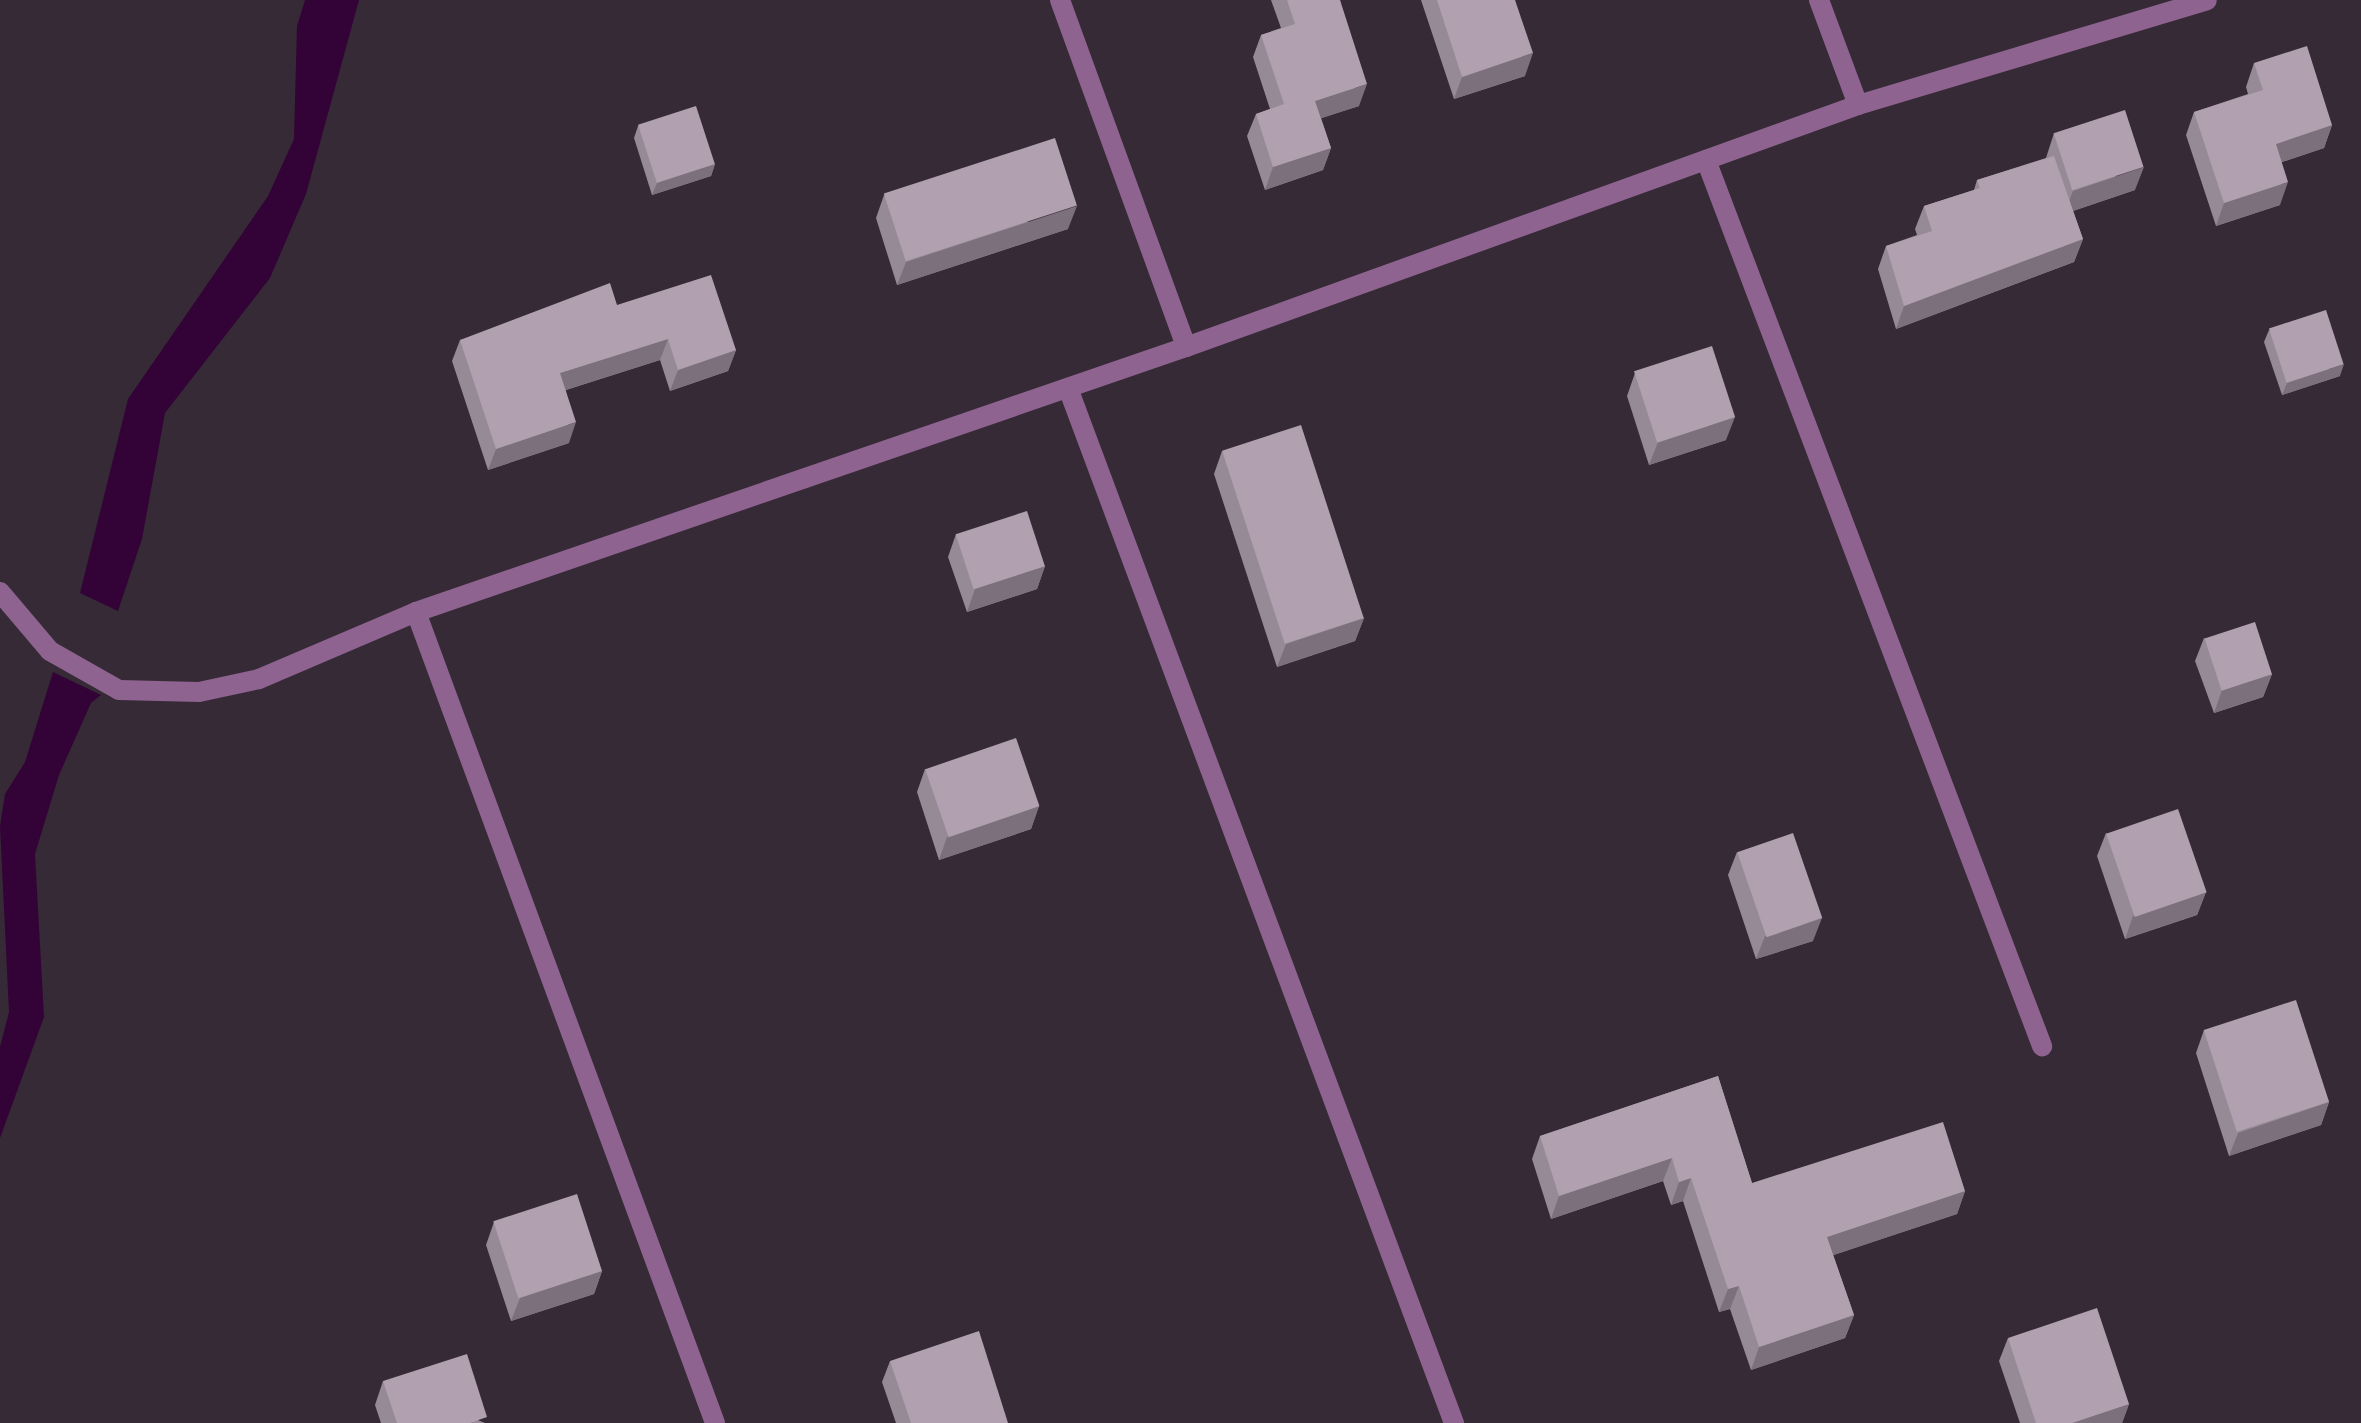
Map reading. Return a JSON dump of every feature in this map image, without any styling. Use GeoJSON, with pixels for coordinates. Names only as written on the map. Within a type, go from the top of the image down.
{"type":"FeatureCollection","features":[{"type":"Feature","properties":{"kind":"street"},"geometry":{"type":"LineString","coordinates":[[1060,0],[1186,347]]}},
{"type":"Feature","properties":{"kind":"street"},"geometry":{"type":"LineString","coordinates":[[1820,0],[1858,105]]}},
{"type":"Feature","properties":{"kind":"street"},"geometry":{"type":"LineString","coordinates":[[0,592],[50,651],[120,690],[199,692],[259,679],[416,612],[1186,347],[1858,105],[2208,0]]}},
{"type":"Feature","properties":{"kind":"street"},"geometry":{"type":"LineString","coordinates":[[1706,160],[2042,1046]]}},
{"type":"Feature","properties":{"kind":"street"},"geometry":{"type":"LineString","coordinates":[[1068,388],[1454,1423]]}},
{"type":"Feature","properties":{"kind":"street"},"geometry":{"type":"LineString","coordinates":[[416,612],[715,1423]]}},
{"type":"Feature","properties":{"kind":"shaded area"},"geometry":{"type":"Polygon","coordinates":[[[305,0],[359,0],[306,194],[270,278],[165,413],[142,539],[118,611],[80,593],[128,399],[268,196],[294,139],[297,26],[305,0]]]}},
{"type":"Feature","properties":{"kind":"shaded area"},"geometry":{"type":"Polygon","coordinates":[[[53,672],[101,695],[91,703],[59,775],[35,854],[44,1017],[0,1138],[0,1047],[9,1012],[0,826],[5,794],[25,762],[53,672]]]}},
{"type":"Feature","properties":{"kind":"building"},"geometry":{"type":"Polygon","coordinates":[[[1287,0],[1340,0],[1367,84],[1315,101],[1331,148],[1273,167],[1256,114],[1284,104],[1261,35],[1295,24],[1287,0]]]}},
{"type":"Feature","properties":{"kind":"building"},"geometry":{"type":"Polygon","coordinates":[[[1437,0],[1515,0],[1533,53],[1462,77],[1437,0]]]}},
{"type":"Feature","properties":{"kind":"building"},"geometry":{"type":"Polygon","coordinates":[[[2307,46],[2332,125],[2276,144],[2288,182],[2224,203],[2194,112],[2263,90],[2254,63],[2307,46]]]}},
{"type":"Feature","properties":{"kind":"building"},"geometry":{"type":"Polygon","coordinates":[[[696,106],[715,164],[657,183],[638,125],[696,106]]]}},
{"type":"Feature","properties":{"kind":"building"},"geometry":{"type":"Polygon","coordinates":[[[2125,110],[2144,167],[2072,190],[2054,133],[2125,110]]]}},
{"type":"Feature","properties":{"kind":"building"},"geometry":{"type":"Polygon","coordinates":[[[1055,138],[1077,206],[906,261],[884,194],[1055,138]]]}},
{"type":"Feature","properties":{"kind":"building"},"geometry":{"type":"Polygon","coordinates":[[[2054,156],[2083,239],[1904,306],[1886,246],[1932,231],[1924,206],[1980,188],[1977,180],[2054,156]]]}},
{"type":"Feature","properties":{"kind":"building"},"geometry":{"type":"Polygon","coordinates":[[[711,275],[736,350],[678,370],[668,339],[560,373],[576,422],[496,449],[460,340],[610,283],[617,305],[711,275]]]}},
{"type":"Feature","properties":{"kind":"building"},"geometry":{"type":"Polygon","coordinates":[[[2326,310],[2344,364],[2287,383],[2269,329],[2326,310]]]}},
{"type":"Feature","properties":{"kind":"building"},"geometry":{"type":"Polygon","coordinates":[[[1712,346],[1735,417],[1657,443],[1634,371],[1712,346]]]}},
{"type":"Feature","properties":{"kind":"building"},"geometry":{"type":"Polygon","coordinates":[[[1301,425],[1364,618],[1285,644],[1222,451],[1301,425]]]}},
{"type":"Feature","properties":{"kind":"building"},"geometry":{"type":"Polygon","coordinates":[[[1027,511],[1045,566],[974,589],[956,534],[1027,511]]]}},
{"type":"Feature","properties":{"kind":"building"},"geometry":{"type":"Polygon","coordinates":[[[2255,622],[2272,674],[2222,691],[2205,638],[2255,622]]]}},
{"type":"Feature","properties":{"kind":"building"},"geometry":{"type":"Polygon","coordinates":[[[1016,738],[1039,806],[949,837],[925,769],[1016,738]]]}},
{"type":"Feature","properties":{"kind":"building"},"geometry":{"type":"Polygon","coordinates":[[[2178,809],[2207,892],[2135,917],[2106,834],[2178,809]]]}},
{"type":"Feature","properties":{"kind":"building"},"geometry":{"type":"Polygon","coordinates":[[[1793,833],[1822,918],[1767,937],[1737,852],[1793,833]]]}},
{"type":"Feature","properties":{"kind":"building"},"geometry":{"type":"Polygon","coordinates":[[[2296,1000],[2329,1102],[2237,1132],[2204,1030],[2296,1000]]]}},
{"type":"Feature","properties":{"kind":"building"},"geometry":{"type":"Polygon","coordinates":[[[1718,1076],[1752,1183],[1943,1122],[1965,1191],[1827,1237],[1854,1315],[1759,1347],[1739,1286],[1728,1289],[1691,1178],[1679,1182],[1672,1158],[1559,1196],[1540,1136],[1718,1076]]]}},
{"type":"Feature","properties":{"kind":"building"},"geometry":{"type":"Polygon","coordinates":[[[577,1194],[602,1271],[518,1298],[493,1221],[577,1194]]]}},
{"type":"Feature","properties":{"kind":"building"},"geometry":{"type":"Polygon","coordinates":[[[2097,1308],[2129,1404],[2072,1423],[2036,1423],[2008,1338],[2097,1308]]]}},
{"type":"Feature","properties":{"kind":"building"},"geometry":{"type":"Polygon","coordinates":[[[979,1331],[1008,1423],[911,1423],[890,1361],[979,1331]]]}},
{"type":"Feature","properties":{"kind":"building"},"geometry":{"type":"Polygon","coordinates":[[[467,1354],[487,1417],[470,1423],[397,1423],[383,1381],[467,1354]]]}}]}
